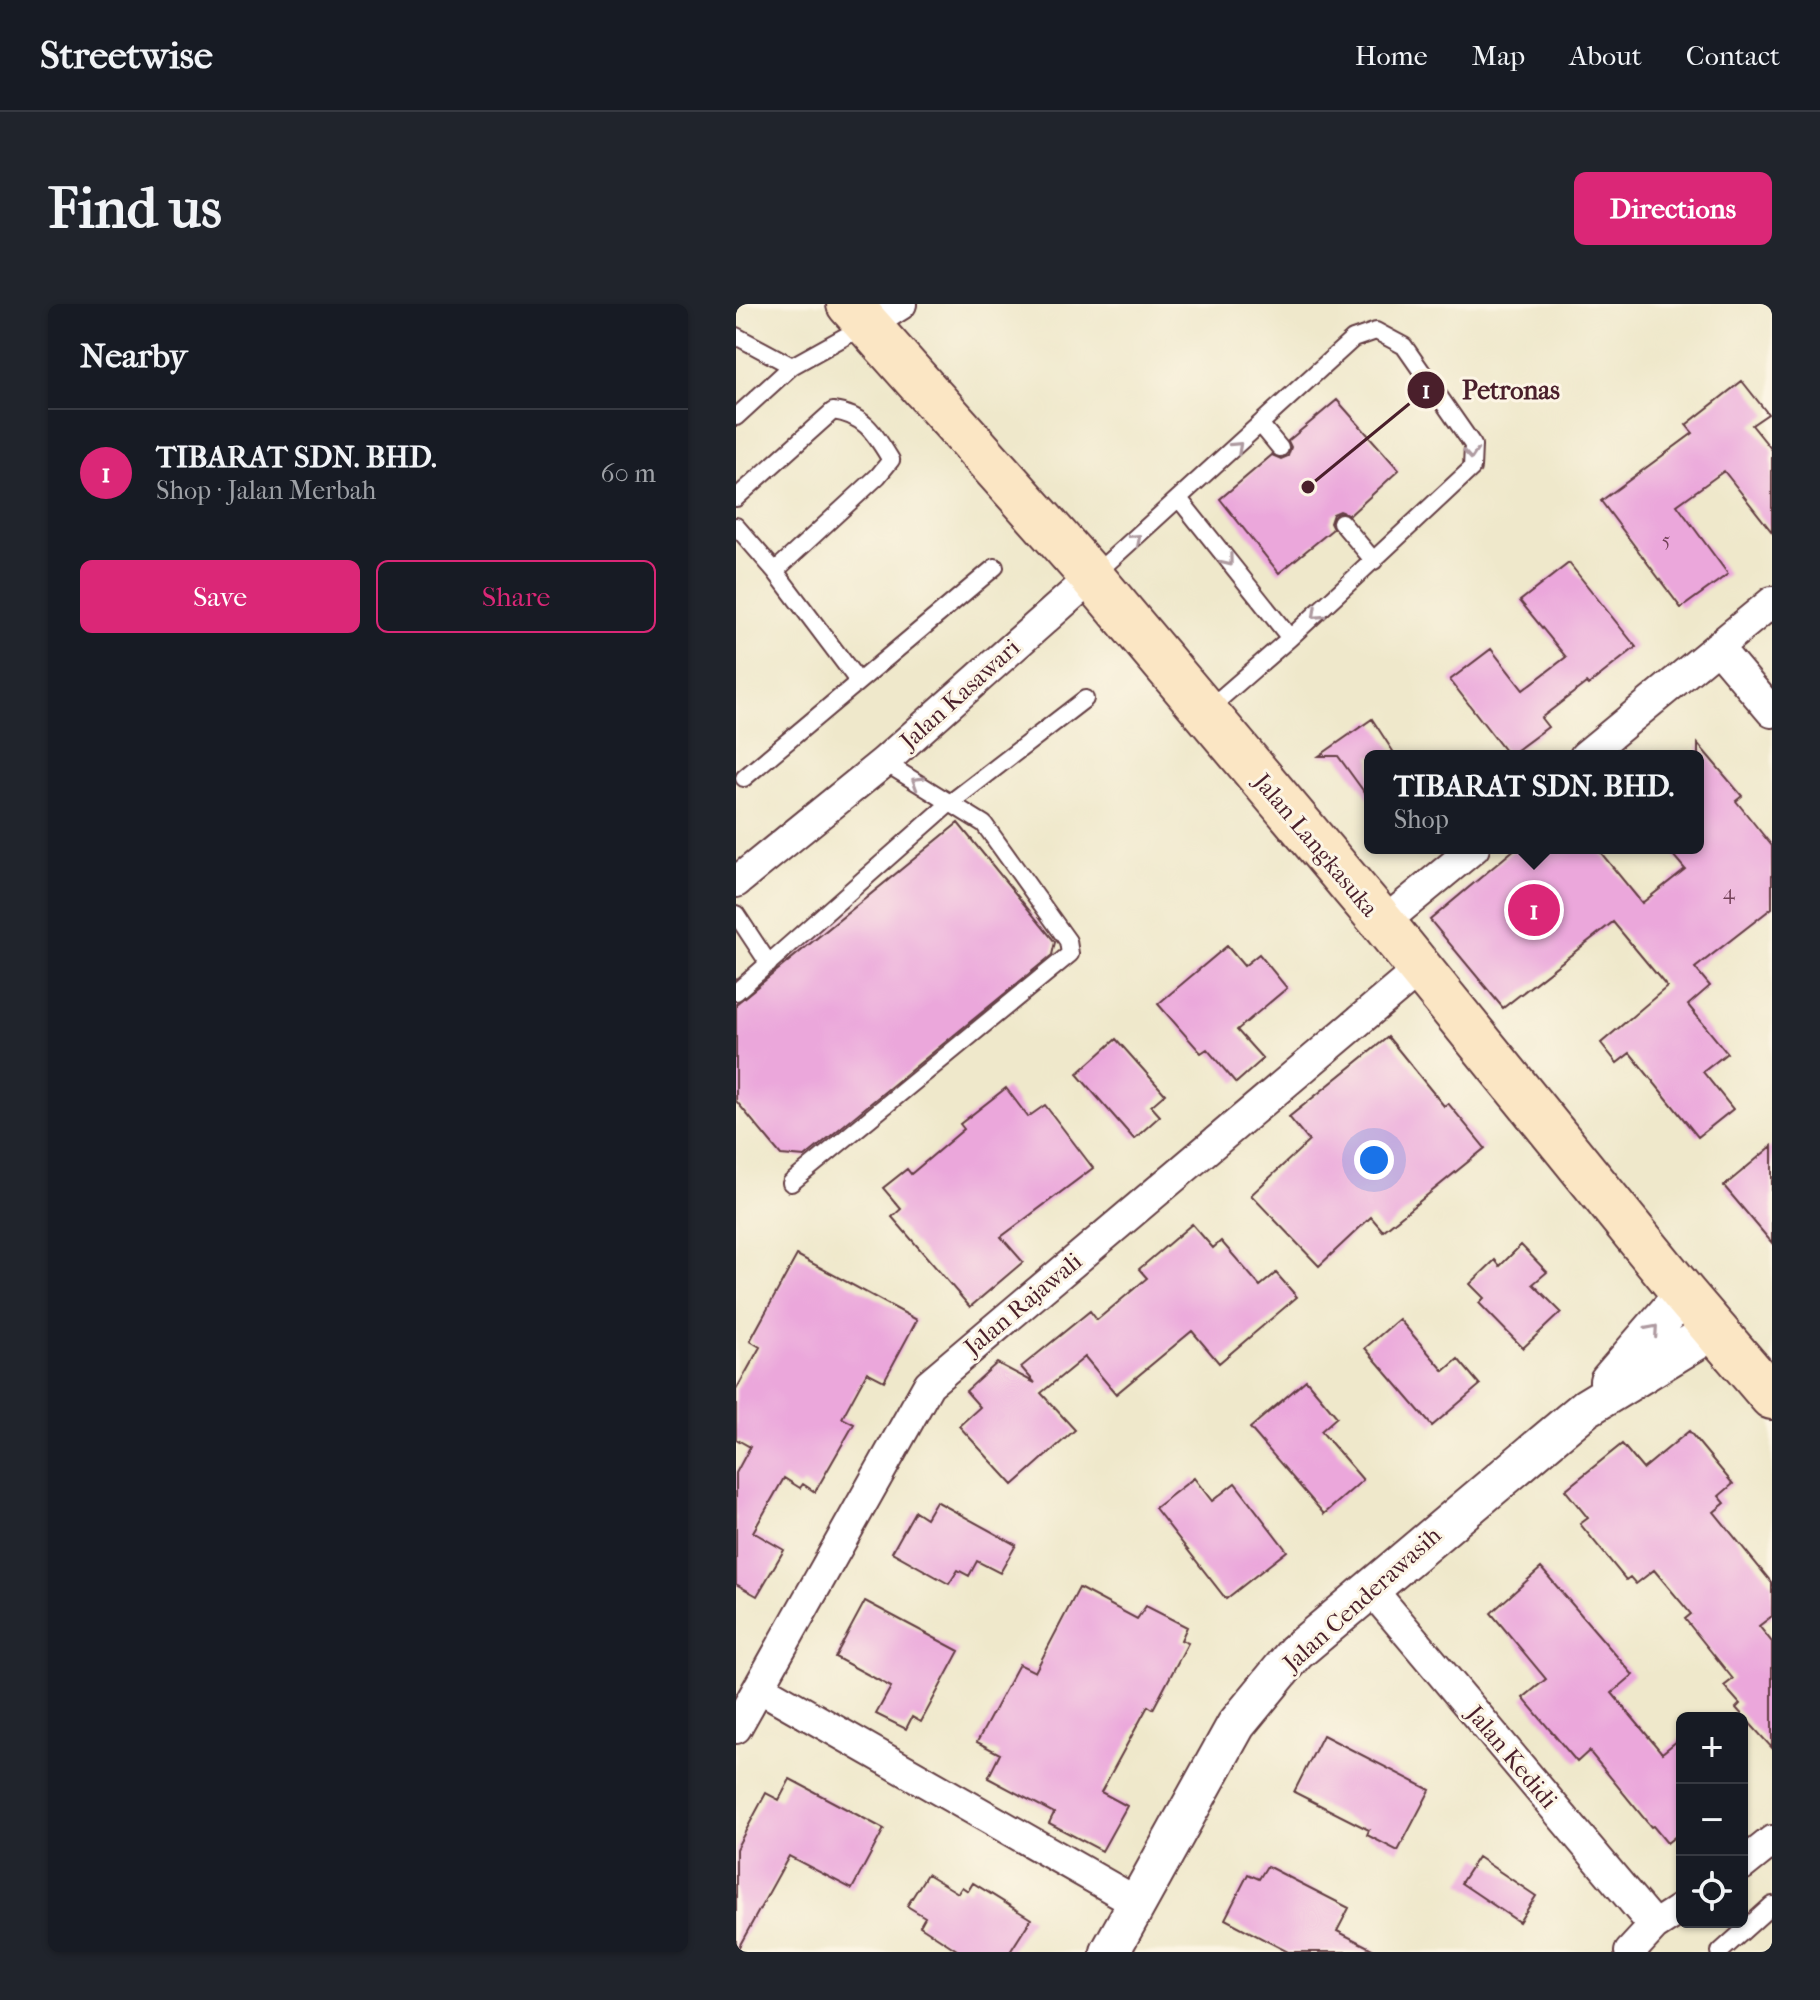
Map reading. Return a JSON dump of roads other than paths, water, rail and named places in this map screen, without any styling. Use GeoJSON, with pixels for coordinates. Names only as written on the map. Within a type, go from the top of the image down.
{"type":"FeatureCollection","features":[{"type":"Feature","properties":{"kind":"main road","name":"Jalan Langkasuka"},"geometry":{"type":"LineString","coordinates":[[873,311],[1383,923],[1684,1294],[1772,1397]]}},
{"type":"Feature","properties":{"kind":"street","name":"Jalan Kasawari"},"geometry":{"type":"LineString","coordinates":[[736,882],[884,762],[1092,577]]}},
{"type":"Feature","properties":{"kind":"street"},"geometry":{"type":"LineString","coordinates":[[1592,750],[1772,602]]}},
{"type":"Feature","properties":{"kind":"street"},"geometry":{"type":"LineString","coordinates":[[1717,647],[1772,712]]}},
{"type":"Feature","properties":{"kind":"street"},"geometry":{"type":"LineString","coordinates":[[1383,923],[1467,854]]}},
{"type":"Feature","properties":{"kind":"street","name":"Jalan Rajawali"},"geometry":{"type":"LineString","coordinates":[[736,1728],[929,1384],[1419,970]]}},
{"type":"Feature","properties":{"kind":"street","name":"Jalan Cenderawasih"},"geometry":{"type":"LineString","coordinates":[[1586,1408],[1684,1294]]}},
{"type":"Feature","properties":{"kind":"street","name":"Jalan Cenderawasih"},"geometry":{"type":"LineString","coordinates":[[1110,1952],[1236,1725],[1296,1652],[1586,1408],[1714,1330]]}},
{"type":"Feature","properties":{"kind":"street","name":"Jalan Kedidi"},"geometry":{"type":"LineString","coordinates":[[1370,1588],[1654,1926]]}},
{"type":"Feature","properties":{"kind":"street"},"geometry":{"type":"LineString","coordinates":[[759,1687],[1138,1903]]}},
{"type":"Feature","properties":{"kind":"street"},"geometry":{"type":"LineString","coordinates":[[1748,1860],[1772,1841]]}},
{"type":"Feature","properties":{"kind":"street"},"geometry":{"type":"LineString","coordinates":[[1630,1952],[1654,1926],[1676,1912]]}},
{"type":"Feature","properties":{"kind":"lane"},"geometry":{"type":"LineString","coordinates":[[736,417],[792,366],[873,311]]}},
{"type":"Feature","properties":{"kind":"lane","name":"Jalan Kasawari"},"geometry":{"type":"LineString","coordinates":[[1092,577],[1353,339],[1376,331],[1404,346],[1473,445],[1472,468],[1290,638],[1205,712]]}},
{"type":"Feature","properties":{"kind":"lane"},"geometry":{"type":"LineString","coordinates":[[736,336],[792,366]]}},
{"type":"Feature","properties":{"kind":"lane"},"geometry":{"type":"LineString","coordinates":[[736,498],[833,411],[851,413],[873,431],[891,460],[775,571]]}},
{"type":"Feature","properties":{"kind":"lane"},"geometry":{"type":"LineString","coordinates":[[1261,425],[1280,448]]}},
{"type":"Feature","properties":{"kind":"lane"},"geometry":{"type":"LineString","coordinates":[[1180,500],[1290,638]]}},
{"type":"Feature","properties":{"kind":"lane"},"geometry":{"type":"LineString","coordinates":[[1341,522],[1374,561]]}},
{"type":"Feature","properties":{"kind":"lane"},"geometry":{"type":"LineString","coordinates":[[736,526],[775,571],[858,681]]}},
{"type":"Feature","properties":{"kind":"lane"},"geometry":{"type":"LineString","coordinates":[[744,778],[995,567]]}},
{"type":"Feature","properties":{"kind":"lane"},"geometry":{"type":"LineString","coordinates":[[736,992],[950,803],[1085,699]]}},
{"type":"Feature","properties":{"kind":"lane"},"geometry":{"type":"LineString","coordinates":[[791,1183],[1070,954],[1068,941],[984,824],[884,762]]}},
{"type":"Feature","properties":{"kind":"lane"},"geometry":{"type":"LineString","coordinates":[[736,914],[769,964]]}},
{"type":"Feature","properties":{"kind":"lane"},"geometry":{"type":"LineString","coordinates":[[1720,1952],[1772,1905]]}},
{"type":"Feature","properties":{"kind":"place","name":"Petronas"},"geometry":{"type":"Point","coordinates":[1308,487]}},
{"type":"Feature","properties":{"kind":"place","name":"TIBARAT SDN. BHD."},"geometry":{"type":"Point","coordinates":[1534,910]}}]}
